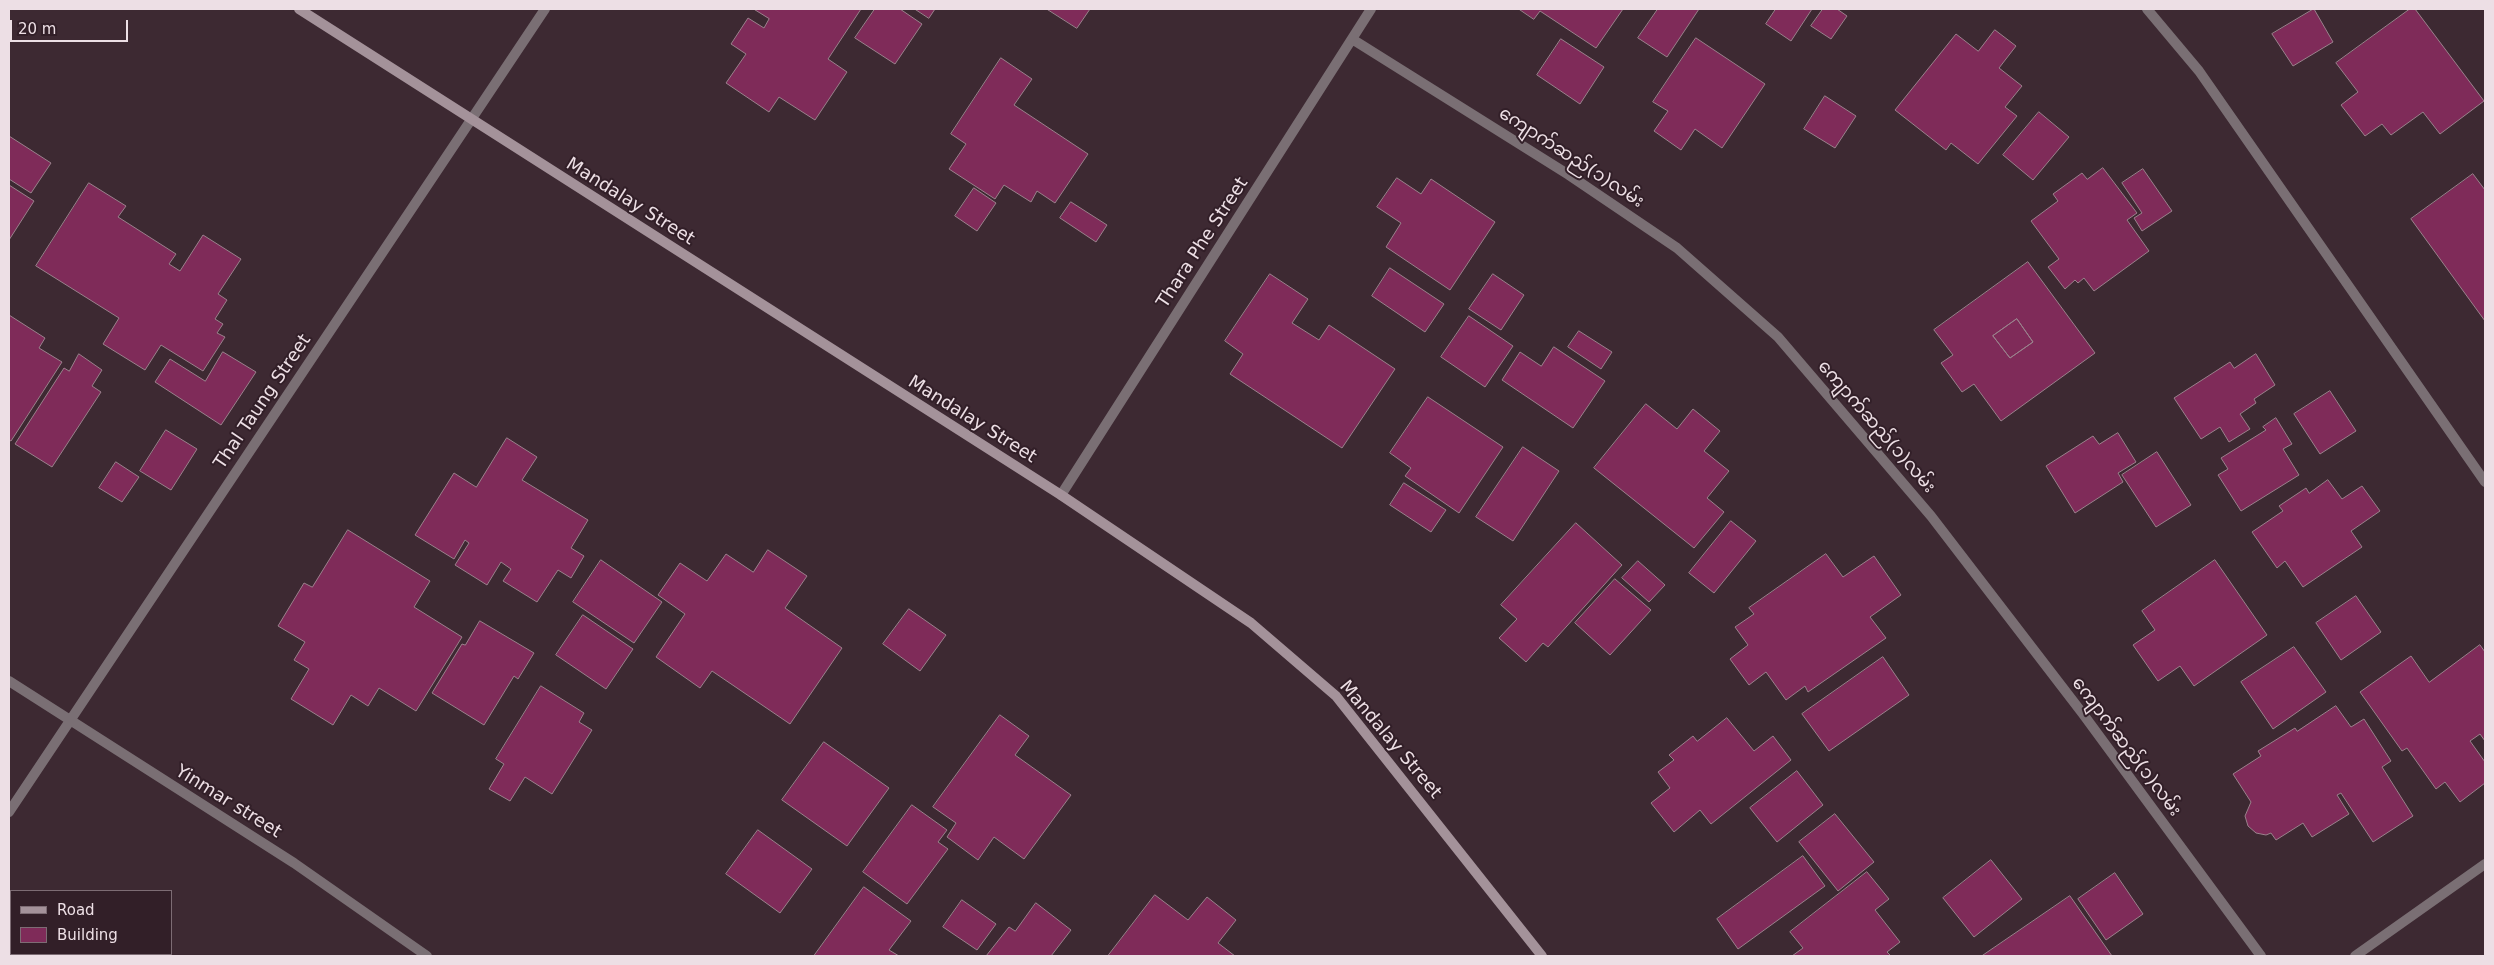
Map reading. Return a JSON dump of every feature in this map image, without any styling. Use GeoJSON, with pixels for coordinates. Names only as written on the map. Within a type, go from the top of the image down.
{"type":"FeatureCollection","features":[{"type":"Feature","properties":{"kind":"main road","name":"Mandalay Street"},"geometry":{"type":"LineString","coordinates":[[299,9],[1061,495],[1251,623],[1336,696],[1542,956]]}},
{"type":"Feature","properties":{"kind":"street","name":"Thal Taung Street"},"geometry":{"type":"LineString","coordinates":[[9,812],[545,9]]}},
{"type":"Feature","properties":{"kind":"street","name":"Thara Phe Street"},"geometry":{"type":"LineString","coordinates":[[1061,495],[1371,9]]}},
{"type":"Feature","properties":{"kind":"street"},"geometry":{"type":"LineString","coordinates":[[2147,9],[2199,71],[2485,482]]}},
{"type":"Feature","properties":{"kind":"street","name":"ကျောက်ဆည်(၁)လမ်း"},"geometry":{"type":"LineString","coordinates":[[1352,39],[1569,176],[1677,248],[1778,337],[1931,516],[2083,714],[2260,956]]}},
{"type":"Feature","properties":{"kind":"street","name":"Yinmar street"},"geometry":{"type":"LineString","coordinates":[[9,681],[294,863],[427,956]]}},
{"type":"Feature","properties":{"kind":"street"},"geometry":{"type":"LineString","coordinates":[[2354,956],[2485,864]]}},
{"type":"Feature","properties":{"kind":"building"},"geometry":{"type":"Polygon","coordinates":[[[754,9],[861,9],[828,59],[847,72],[815,120],[779,97],[769,112],[726,83],[746,54],[731,44],[748,18],[764,28],[769,19],[754,9]]]}},
{"type":"Feature","properties":{"kind":"building"},"geometry":{"type":"Polygon","coordinates":[[[875,9],[900,9],[922,24],[895,64],[855,38],[875,9]]]}},
{"type":"Feature","properties":{"kind":"building"},"geometry":{"type":"Polygon","coordinates":[[[915,9],[935,9],[929,18],[915,9]]]}},
{"type":"Feature","properties":{"kind":"building"},"geometry":{"type":"Polygon","coordinates":[[[1047,9],[1090,9],[1077,28],[1047,9]]]}},
{"type":"Feature","properties":{"kind":"building"},"geometry":{"type":"Polygon","coordinates":[[[1519,9],[1623,9],[1596,48],[1540,11],[1534,19],[1519,9]]]}},
{"type":"Feature","properties":{"kind":"building"},"geometry":{"type":"Polygon","coordinates":[[[1658,9],[1699,9],[1667,57],[1638,38],[1658,9]]]}},
{"type":"Feature","properties":{"kind":"building"},"geometry":{"type":"Polygon","coordinates":[[[1776,9],[1812,9],[1791,41],[1766,24],[1776,9]]]}},
{"type":"Feature","properties":{"kind":"building"},"geometry":{"type":"Polygon","coordinates":[[[1823,9],[1837,9],[1847,16],[1831,39],[1811,26],[1823,9]]]}},
{"type":"Feature","properties":{"kind":"building"},"geometry":{"type":"Polygon","coordinates":[[[2314,9],[2333,42],[2293,66],[2272,34],[2314,9]]]}},
{"type":"Feature","properties":{"kind":"building"},"geometry":{"type":"Polygon","coordinates":[[[2410,9],[2415,9],[2484,101],[2440,134],[2423,112],[2391,135],[2382,124],[2365,136],[2341,105],[2358,92],[2336,63],[2410,9]]]}},
{"type":"Feature","properties":{"kind":"building"},"geometry":{"type":"Polygon","coordinates":[[[1995,30],[2016,46],[1999,68],[2022,86],[2005,107],[2017,116],[1978,164],[1951,143],[1946,150],[1895,110],[1956,34],[1978,51],[1995,30]]]}},
{"type":"Feature","properties":{"kind":"building"},"geometry":{"type":"Polygon","coordinates":[[[1696,38],[1765,84],[1722,148],[1695,129],[1681,150],[1654,131],[1668,111],[1653,102],[1696,38]]]}},
{"type":"Feature","properties":{"kind":"building"},"geometry":{"type":"Polygon","coordinates":[[[1561,39],[1604,67],[1580,104],[1537,75],[1561,39]]]}},
{"type":"Feature","properties":{"kind":"building"},"geometry":{"type":"Polygon","coordinates":[[[1001,58],[1032,79],[1014,105],[1088,154],[1055,203],[1037,191],[1031,202],[1004,185],[995,199],[949,169],[966,144],[951,134],[1001,58]]]}},
{"type":"Feature","properties":{"kind":"building"},"geometry":{"type":"Polygon","coordinates":[[[1825,96],[1856,116],[1835,148],[1804,129],[1825,96]]]}},
{"type":"Feature","properties":{"kind":"building"},"geometry":{"type":"Polygon","coordinates":[[[2039,112],[2069,137],[2033,180],[2003,155],[2039,112]]]}},
{"type":"Feature","properties":{"kind":"building"},"geometry":{"type":"Polygon","coordinates":[[[9,136],[51,163],[31,193],[9,179],[9,136]]]}},
{"type":"Feature","properties":{"kind":"building"},"geometry":{"type":"Polygon","coordinates":[[[2103,168],[2137,213],[2127,220],[2149,251],[2094,291],[2084,278],[2078,283],[2075,280],[2065,289],[2048,267],[2059,259],[2031,221],[2058,201],[2053,194],[2082,173],[2087,179],[2103,168]]]}},
{"type":"Feature","properties":{"kind":"building"},"geometry":{"type":"Polygon","coordinates":[[[2143,169],[2172,211],[2142,231],[2134,218],[2142,213],[2122,183],[2143,169]]]}},
{"type":"Feature","properties":{"kind":"building"},"geometry":{"type":"Polygon","coordinates":[[[2473,174],[2485,190],[2485,321],[2411,219],[2473,174]]]}},
{"type":"Feature","properties":{"kind":"building"},"geometry":{"type":"Polygon","coordinates":[[[1397,178],[1421,194],[1431,179],[1495,222],[1450,290],[1386,247],[1401,223],[1377,207],[1397,178]]]}},
{"type":"Feature","properties":{"kind":"building"},"geometry":{"type":"Polygon","coordinates":[[[89,183],[126,206],[118,217],[176,254],[169,264],[180,271],[203,235],[241,259],[218,294],[227,300],[215,319],[223,324],[217,333],[225,337],[203,371],[161,345],[145,370],[103,344],[119,318],[36,266],[89,183]]]}},
{"type":"Feature","properties":{"kind":"building"},"geometry":{"type":"Polygon","coordinates":[[[9,185],[34,201],[9,240],[9,185]]]}},
{"type":"Feature","properties":{"kind":"building"},"geometry":{"type":"Polygon","coordinates":[[[974,188],[996,203],[977,231],[955,216],[974,188]]]}},
{"type":"Feature","properties":{"kind":"building"},"geometry":{"type":"Polygon","coordinates":[[[1071,202],[1107,225],[1096,242],[1060,218],[1071,202]]]}},
{"type":"Feature","properties":{"kind":"building"},"geometry":{"type":"Polygon","coordinates":[[[2028,262],[2095,353],[2001,421],[1974,384],[1962,392],[1941,363],[1953,355],[1934,330],[2028,262]],[[2017,319],[1993,336],[2010,358],[2033,342],[2017,319]]]}},
{"type":"Feature","properties":{"kind":"building"},"geometry":{"type":"Polygon","coordinates":[[[1390,268],[1444,304],[1425,332],[1372,296],[1390,268]]]}},
{"type":"Feature","properties":{"kind":"building"},"geometry":{"type":"Polygon","coordinates":[[[1270,274],[1308,299],[1292,323],[1319,340],[1329,325],[1395,369],[1342,448],[1230,374],[1243,354],[1225,341],[1270,274]]]}},
{"type":"Feature","properties":{"kind":"building"},"geometry":{"type":"Polygon","coordinates":[[[1493,274],[1524,295],[1501,330],[1469,309],[1493,274]]]}},
{"type":"Feature","properties":{"kind":"building"},"geometry":{"type":"Polygon","coordinates":[[[9,315],[45,338],[39,348],[62,362],[11,441],[9,440],[9,315]]]}},
{"type":"Feature","properties":{"kind":"building"},"geometry":{"type":"Polygon","coordinates":[[[1469,316],[1513,346],[1485,387],[1441,357],[1469,316]]]}},
{"type":"Feature","properties":{"kind":"building"},"geometry":{"type":"Polygon","coordinates":[[[2017,319],[2033,342],[2010,358],[1993,336],[2017,319]]]}},
{"type":"Feature","properties":{"kind":"building"},"geometry":{"type":"Polygon","coordinates":[[[1579,331],[1612,352],[1601,369],[1568,347],[1579,331]]]}},
{"type":"Feature","properties":{"kind":"building"},"geometry":{"type":"Polygon","coordinates":[[[1554,347],[1605,381],[1573,428],[1502,380],[1520,352],[1541,366],[1554,347]]]}},
{"type":"Feature","properties":{"kind":"building"},"geometry":{"type":"Polygon","coordinates":[[[223,352],[256,372],[221,425],[155,382],[170,359],[205,381],[223,352]]]}},
{"type":"Feature","properties":{"kind":"building"},"geometry":{"type":"Polygon","coordinates":[[[79,354],[102,370],[92,386],[101,392],[52,467],[15,444],[64,368],[69,371],[79,354]]]}},
{"type":"Feature","properties":{"kind":"building"},"geometry":{"type":"Polygon","coordinates":[[[2256,354],[2275,385],[2254,399],[2256,403],[2240,414],[2250,429],[2229,442],[2220,427],[2201,439],[2174,398],[2230,362],[2234,368],[2256,354]]]}},
{"type":"Feature","properties":{"kind":"building"},"geometry":{"type":"Polygon","coordinates":[[[2330,391],[2356,431],[2320,454],[2294,414],[2330,391]]]}},
{"type":"Feature","properties":{"kind":"building"},"geometry":{"type":"Polygon","coordinates":[[[1428,397],[1503,447],[1459,513],[1405,476],[1411,468],[1390,453],[1428,397]]]}},
{"type":"Feature","properties":{"kind":"building"},"geometry":{"type":"Polygon","coordinates":[[[1646,404],[1677,429],[1693,409],[1720,431],[1704,451],[1729,471],[1707,498],[1724,512],[1694,548],[1594,468],[1646,404]]]}},
{"type":"Feature","properties":{"kind":"building"},"geometry":{"type":"Polygon","coordinates":[[[2276,418],[2292,444],[2283,449],[2299,475],[2241,511],[2218,475],[2228,469],[2221,458],[2266,430],[2263,427],[2276,418]]]}},
{"type":"Feature","properties":{"kind":"building"},"geometry":{"type":"Polygon","coordinates":[[[166,430],[197,449],[171,490],[140,471],[166,430]]]}},
{"type":"Feature","properties":{"kind":"building"},"geometry":{"type":"Polygon","coordinates":[[[2118,433],[2136,462],[2118,473],[2123,482],[2075,513],[2046,466],[2093,436],[2099,444],[2118,433]]]}},
{"type":"Feature","properties":{"kind":"building"},"geometry":{"type":"Polygon","coordinates":[[[507,438],[537,457],[522,480],[588,520],[571,548],[584,556],[571,578],[558,570],[537,602],[503,581],[511,569],[501,562],[487,585],[455,565],[469,543],[465,540],[454,559],[415,535],[454,473],[476,487],[507,438]]]}},
{"type":"Feature","properties":{"kind":"building"},"geometry":{"type":"Polygon","coordinates":[[[1523,447],[1559,471],[1513,541],[1476,517],[1523,447]]]}},
{"type":"Feature","properties":{"kind":"building"},"geometry":{"type":"Polygon","coordinates":[[[2157,452],[2191,505],[2156,527],[2122,475],[2157,452]]]}},
{"type":"Feature","properties":{"kind":"building"},"geometry":{"type":"Polygon","coordinates":[[[116,462],[139,477],[122,502],[99,488],[116,462]]]}},
{"type":"Feature","properties":{"kind":"building"},"geometry":{"type":"Polygon","coordinates":[[[2328,480],[2342,499],[2362,486],[2380,511],[2351,531],[2362,547],[2303,587],[2285,561],[2277,568],[2252,532],[2283,511],[2279,506],[2306,488],[2309,493],[2328,480]]]}},
{"type":"Feature","properties":{"kind":"building"},"geometry":{"type":"Polygon","coordinates":[[[1404,483],[1446,510],[1431,532],[1390,505],[1404,483]]]}},
{"type":"Feature","properties":{"kind":"building"},"geometry":{"type":"Polygon","coordinates":[[[1731,521],[1756,541],[1714,593],[1689,573],[1731,521]]]}},
{"type":"Feature","properties":{"kind":"building"},"geometry":{"type":"Polygon","coordinates":[[[1576,523],[1622,565],[1548,647],[1543,643],[1526,662],[1499,638],[1517,619],[1501,605],[1576,523]]]}},
{"type":"Feature","properties":{"kind":"building"},"geometry":{"type":"Polygon","coordinates":[[[348,530],[430,581],[414,607],[462,637],[416,711],[379,688],[368,706],[351,695],[333,725],[291,699],[309,669],[294,660],[305,642],[278,626],[304,583],[312,587],[348,530]]]}},
{"type":"Feature","properties":{"kind":"building"},"geometry":{"type":"Polygon","coordinates":[[[768,550],[807,576],[785,608],[842,648],[790,724],[712,671],[700,688],[656,657],[685,614],[658,595],[680,563],[707,581],[726,554],[753,572],[768,550]]]}},
{"type":"Feature","properties":{"kind":"building"},"geometry":{"type":"Polygon","coordinates":[[[1826,554],[1843,577],[1874,556],[1901,595],[1870,617],[1886,638],[1808,692],[1805,686],[1786,700],[1766,672],[1749,685],[1730,659],[1748,645],[1735,627],[1754,614],[1749,608],[1826,554]]]}},
{"type":"Feature","properties":{"kind":"building"},"geometry":{"type":"Polygon","coordinates":[[[601,560],[662,602],[634,643],[573,602],[601,560]]]}},
{"type":"Feature","properties":{"kind":"building"},"geometry":{"type":"Polygon","coordinates":[[[2215,560],[2267,635],[2194,686],[2180,666],[2158,681],[2133,645],[2155,630],[2142,611],[2215,560]]]}},
{"type":"Feature","properties":{"kind":"building"},"geometry":{"type":"Polygon","coordinates":[[[1638,561],[1665,585],[1649,602],[1622,578],[1638,561]]]}},
{"type":"Feature","properties":{"kind":"building"},"geometry":{"type":"Polygon","coordinates":[[[1615,579],[1651,610],[1610,655],[1575,623],[1615,579]]]}},
{"type":"Feature","properties":{"kind":"building"},"geometry":{"type":"Polygon","coordinates":[[[2356,596],[2381,632],[2341,660],[2316,623],[2356,596]]]}},
{"type":"Feature","properties":{"kind":"building"},"geometry":{"type":"Polygon","coordinates":[[[909,609],[946,635],[920,671],[883,644],[909,609]]]}},
{"type":"Feature","properties":{"kind":"building"},"geometry":{"type":"Polygon","coordinates":[[[583,615],[633,649],[606,689],[556,655],[583,615]]]}},
{"type":"Feature","properties":{"kind":"building"},"geometry":{"type":"Polygon","coordinates":[[[480,621],[534,653],[518,679],[514,676],[484,725],[432,693],[462,644],[465,645],[480,621]]]}},
{"type":"Feature","properties":{"kind":"building"},"geometry":{"type":"Polygon","coordinates":[[[2480,645],[2485,652],[2485,741],[2480,734],[2470,741],[2485,762],[2485,783],[2460,802],[2445,782],[2436,789],[2407,748],[2402,751],[2360,692],[2411,656],[2429,682],[2480,645]]]}},
{"type":"Feature","properties":{"kind":"building"},"geometry":{"type":"Polygon","coordinates":[[[2294,647],[2326,692],[2273,729],[2241,682],[2294,647]]]}},
{"type":"Feature","properties":{"kind":"building"},"geometry":{"type":"Polygon","coordinates":[[[1883,657],[1909,695],[1829,751],[1802,714],[1883,657]]]}},
{"type":"Feature","properties":{"kind":"building"},"geometry":{"type":"Polygon","coordinates":[[[541,686],[584,713],[579,722],[592,730],[552,794],[525,777],[510,801],[489,789],[504,764],[496,759],[541,686]]]}},
{"type":"Feature","properties":{"kind":"building"},"geometry":{"type":"Polygon","coordinates":[[[2336,706],[2351,727],[2364,719],[2391,761],[2382,767],[2413,816],[2373,842],[2341,793],[2337,795],[2349,814],[2312,837],[2303,823],[2276,840],[2271,833],[2266,835],[2256,833],[2248,826],[2245,816],[2251,802],[2233,774],[2261,756],[2258,751],[2295,728],[2297,731],[2336,706]]]}},
{"type":"Feature","properties":{"kind":"building"},"geometry":{"type":"Polygon","coordinates":[[[1000,715],[1029,736],[1015,755],[1071,795],[1024,859],[994,837],[978,860],[947,837],[956,823],[933,807],[1000,715]]]}},
{"type":"Feature","properties":{"kind":"building"},"geometry":{"type":"Polygon","coordinates":[[[1727,718],[1754,751],[1773,736],[1791,760],[1711,824],[1700,810],[1674,832],[1651,803],[1670,788],[1658,772],[1674,760],[1669,755],[1693,736],[1697,741],[1727,718]]]}},
{"type":"Feature","properties":{"kind":"building"},"geometry":{"type":"Polygon","coordinates":[[[824,742],[889,788],[847,846],[782,800],[824,742]]]}},
{"type":"Feature","properties":{"kind":"building"},"geometry":{"type":"Polygon","coordinates":[[[1797,771],[1823,805],[1777,842],[1750,808],[1797,771]]]}},
{"type":"Feature","properties":{"kind":"building"},"geometry":{"type":"Polygon","coordinates":[[[912,805],[947,830],[938,842],[948,849],[907,904],[863,872],[912,805]]]}},
{"type":"Feature","properties":{"kind":"building"},"geometry":{"type":"Polygon","coordinates":[[[1835,814],[1874,862],[1838,891],[1799,842],[1835,814]]]}},
{"type":"Feature","properties":{"kind":"building"},"geometry":{"type":"Polygon","coordinates":[[[758,830],[812,869],[780,913],[726,874],[758,830]]]}},
{"type":"Feature","properties":{"kind":"building"},"geometry":{"type":"Polygon","coordinates":[[[1803,856],[1825,886],[1738,949],[1717,919],[1803,856]]]}},
{"type":"Feature","properties":{"kind":"building"},"geometry":{"type":"Polygon","coordinates":[[[1991,860],[2022,899],[1974,937],[1943,898],[1991,860]]]}},
{"type":"Feature","properties":{"kind":"building"},"geometry":{"type":"Polygon","coordinates":[[[1867,872],[1889,899],[1875,910],[1900,942],[1887,952],[1891,956],[1792,956],[1803,948],[1790,932],[1867,872]]]}},
{"type":"Feature","properties":{"kind":"building"},"geometry":{"type":"Polygon","coordinates":[[[2115,873],[2143,914],[2106,940],[2078,899],[2115,873]]]}},
{"type":"Feature","properties":{"kind":"building"},"geometry":{"type":"Polygon","coordinates":[[[864,887],[911,921],[889,950],[899,956],[814,956],[864,887]]]}},
{"type":"Feature","properties":{"kind":"building"},"geometry":{"type":"Polygon","coordinates":[[[1155,895],[1188,920],[1207,897],[1236,920],[1218,943],[1235,956],[1108,956],[1155,895]]]}},
{"type":"Feature","properties":{"kind":"building"},"geometry":{"type":"Polygon","coordinates":[[[2070,896],[2112,956],[1982,956],[2070,896]]]}},
{"type":"Feature","properties":{"kind":"building"},"geometry":{"type":"Polygon","coordinates":[[[962,900],[996,924],[977,950],[943,927],[962,900]]]}},
{"type":"Feature","properties":{"kind":"building"},"geometry":{"type":"Polygon","coordinates":[[[1036,903],[1071,930],[1051,956],[986,956],[1009,927],[1015,931],[1036,903]]]}},
{"type":"Feature","properties":{"kind":"building"},"geometry":{"type":"Polygon","coordinates":[[[37,955],[78,955],[77,956],[37,955]]]}}]}
